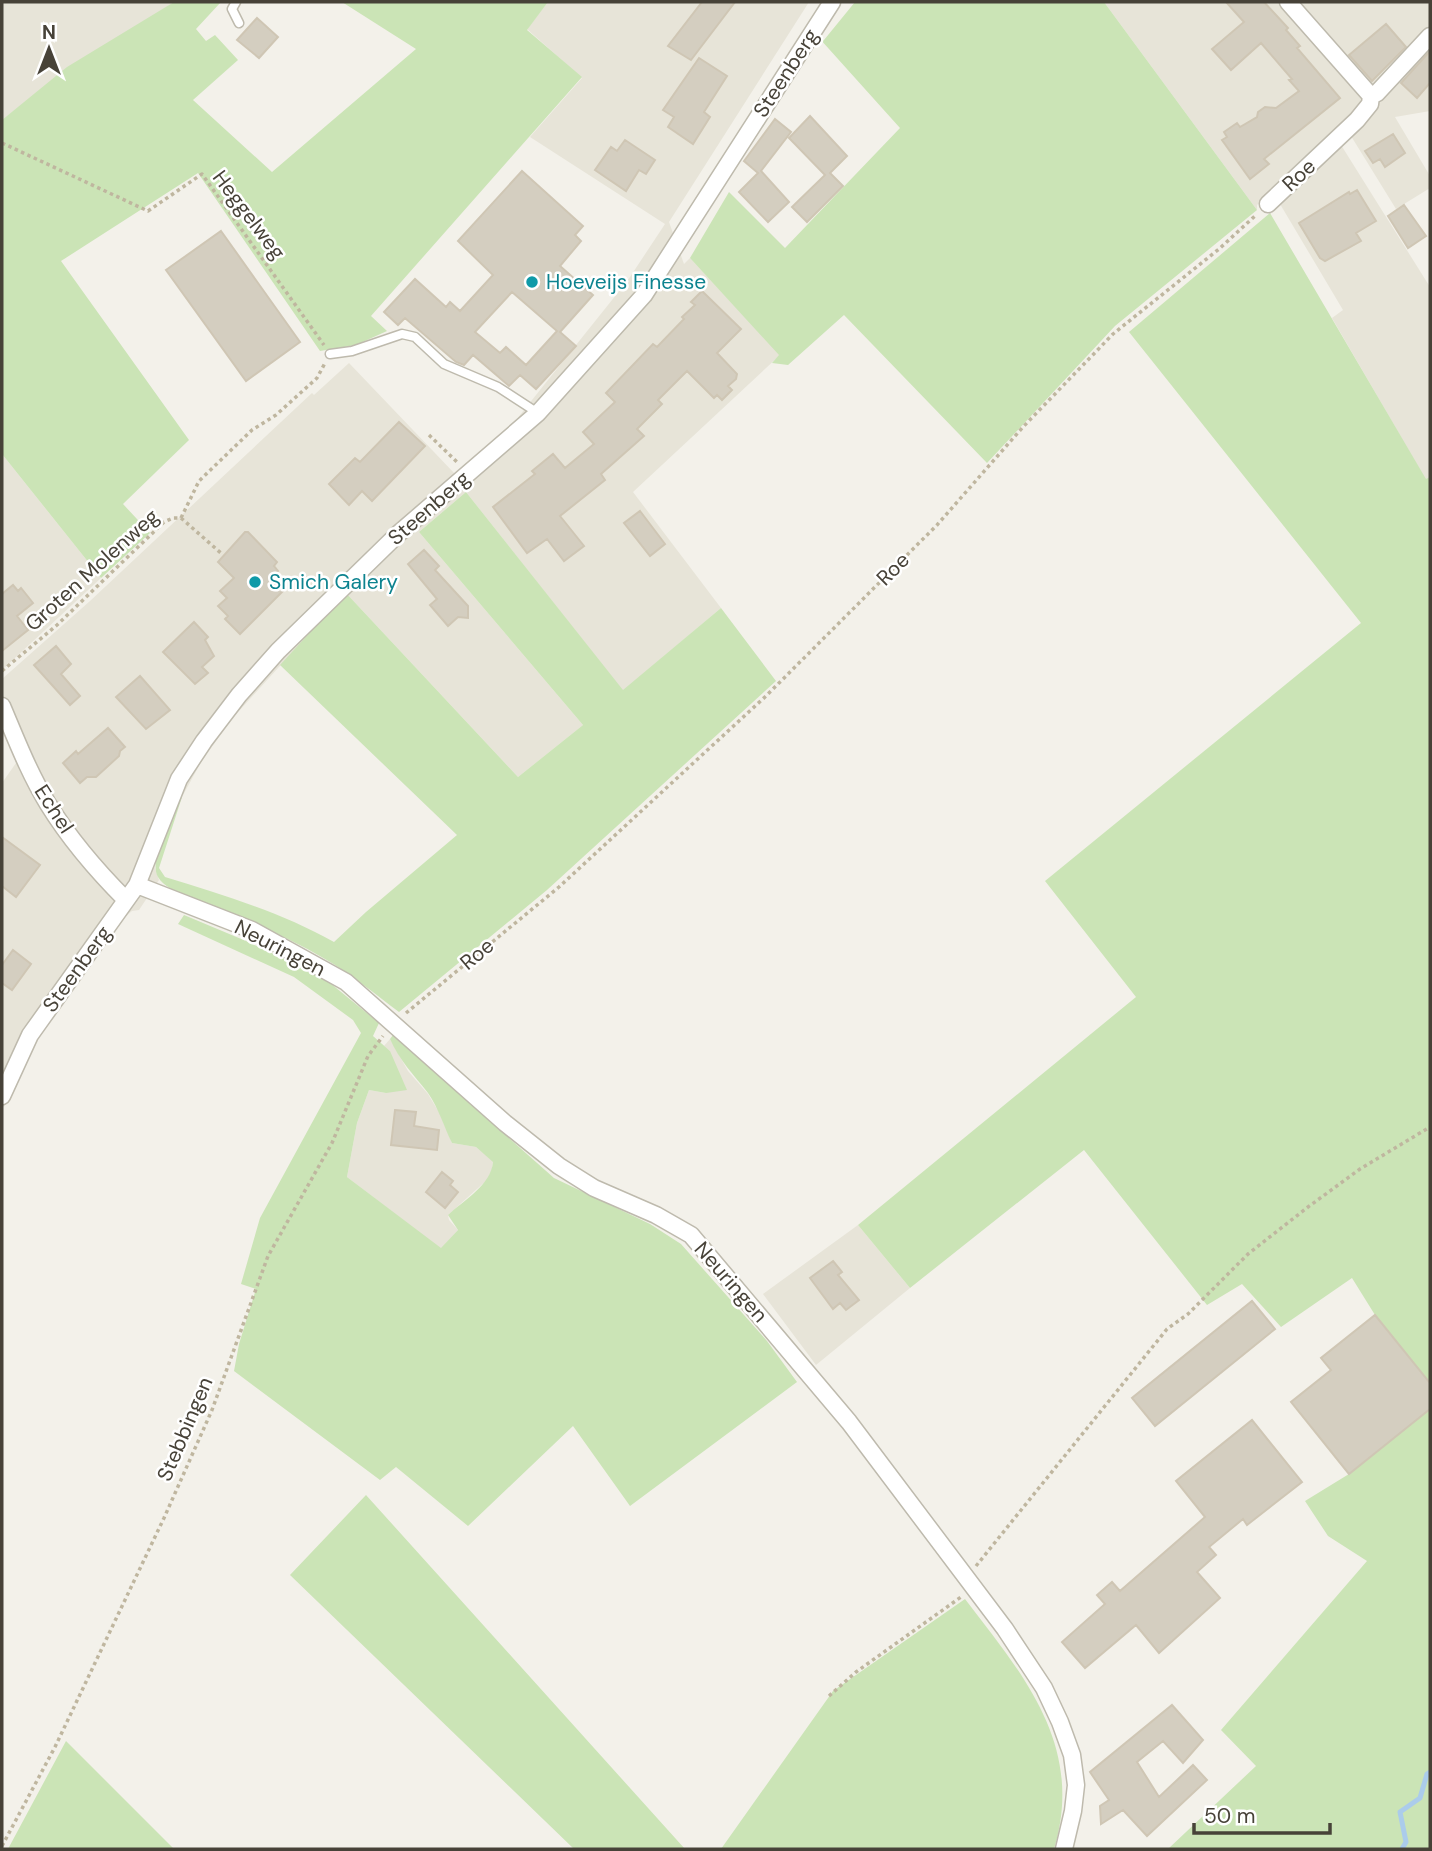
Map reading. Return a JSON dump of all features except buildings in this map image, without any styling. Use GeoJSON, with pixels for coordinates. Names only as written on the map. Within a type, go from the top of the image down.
{"type":"FeatureCollection","features":[{"type":"Feature","properties":{"kind":"street","name":"Steenberg"},"geometry":{"type":"LineString","coordinates":[[2,1096],[30,1035],[136,885],[179,779],[204,741],[239,695],[278,651],[354,575],[538,413],[644,295],[832,2]]}},
{"type":"Feature","properties":{"kind":"street"},"geometry":{"type":"LineString","coordinates":[[1288,2],[1371,96]]}},
{"type":"Feature","properties":{"kind":"street","name":"Roe"},"geometry":{"type":"LineString","coordinates":[[1268,204],[1366,112],[1371,96],[1377,93],[1430,36]]}},
{"type":"Feature","properties":{"kind":"street","name":"Echel"},"geometry":{"type":"LineString","coordinates":[[2,706],[48,804],[106,880],[126,900]]}},
{"type":"Feature","properties":{"kind":"street","name":"Neuringen"},"geometry":{"type":"LineString","coordinates":[[136,885],[252,930],[346,982],[505,1123],[559,1166],[594,1188],[656,1215],[691,1235],[849,1422],[1005,1629],[1044,1688],[1068,1744],[1076,1785],[1064,1849]]}},
{"type":"Feature","properties":{"kind":"lane"},"geometry":{"type":"LineString","coordinates":[[236,2],[232,9],[239,23]]}},
{"type":"Feature","properties":{"kind":"lane"},"geometry":{"type":"LineString","coordinates":[[330,354],[352,351],[402,334],[415,337],[444,365],[498,387],[538,413]]}},
{"type":"Feature","properties":{"kind":"path","name":"Heggelweg"},"geometry":{"type":"LineString","coordinates":[[2,143],[148,211],[202,174],[330,354]]}},
{"type":"Feature","properties":{"kind":"path","name":"Roe"},"geometry":{"type":"LineString","coordinates":[[394,1023],[559,887],[766,696],[937,525],[1023,427],[1113,334],[1219,249],[1268,204]]}},
{"type":"Feature","properties":{"kind":"path","name":"Groten Molenweg"},"geometry":{"type":"LineString","coordinates":[[2,671],[57,625],[164,522],[181,518],[199,481],[252,430],[276,415],[317,378],[330,354]]}},
{"type":"Feature","properties":{"kind":"path"},"geometry":{"type":"LineString","coordinates":[[429,435],[468,474]]}},
{"type":"Feature","properties":{"kind":"path"},"geometry":{"type":"LineString","coordinates":[[181,518],[222,554]]}},
{"type":"Feature","properties":{"kind":"path","name":"Stebbingen"},"geometry":{"type":"LineString","coordinates":[[2,1846],[55,1747],[164,1518],[212,1410],[268,1256],[332,1143],[368,1056],[394,1023]]}},
{"type":"Feature","properties":{"kind":"path"},"geometry":{"type":"LineString","coordinates":[[829,1696],[970,1583],[1167,1329],[1188,1314],[1248,1254],[1308,1207],[1360,1168],[1430,1127]]}},
{"type":"Feature","properties":{"kind":"shaded area"},"geometry":{"type":"Polygon","coordinates":[[[2,2],[174,2],[33,96],[2,120],[2,2]]]}},
{"type":"Feature","properties":{"kind":"shaded area"},"geometry":{"type":"Polygon","coordinates":[[[548,2],[809,2],[669,222],[684,264],[690,258],[780,355],[633,492],[721,608],[623,691],[466,492],[419,532],[583,725],[518,777],[346,593],[230,721],[200,764],[182,797],[178,797],[154,865],[159,880],[139,910],[132,911],[125,917],[35,1043],[4,1107],[2,783],[16,763],[2,725],[2,679],[90,601],[312,393],[314,395],[349,363],[455,474],[512,425],[628,280],[665,224],[530,137],[582,78],[527,29],[548,2]]]}},
{"type":"Feature","properties":{"kind":"shaded area"},"geometry":{"type":"Polygon","coordinates":[[[1104,2],[1430,2],[1430,111],[1395,117],[1430,176],[1430,188],[1396,209],[1351,136],[1341,145],[1430,287],[1430,477],[1426,480],[1332,318],[1343,310],[1280,204],[1290,173],[1257,205],[1257,210],[1104,2]]]}},
{"type":"Feature","properties":{"kind":"shaded area"},"geometry":{"type":"Polygon","coordinates":[[[2,454],[101,578],[2,670],[2,454]]]}},
{"type":"Feature","properties":{"kind":"shaded area"},"geometry":{"type":"Polygon","coordinates":[[[390,1039],[408,1071],[428,1094],[440,1114],[452,1143],[476,1147],[493,1161],[487,1180],[448,1215],[458,1230],[441,1249],[347,1177],[357,1123],[369,1090],[386,1093],[390,1051],[384,1046],[390,1039]]]}},
{"type":"Feature","properties":{"kind":"shaded area"},"geometry":{"type":"Polygon","coordinates":[[[858,1225],[910,1288],[816,1365],[763,1294],[858,1225]]]}},
{"type":"Feature","properties":{"kind":"green space"},"geometry":{"type":"Polygon","coordinates":[[[174,2],[221,2],[196,29],[206,41],[215,35],[238,60],[193,100],[272,172],[416,49],[342,2],[548,2],[527,30],[582,77],[371,316],[387,331],[356,345],[320,351],[198,173],[61,261],[189,440],[123,504],[150,533],[101,578],[2,454],[2,120],[67,67],[174,2]]]}},
{"type":"Feature","properties":{"kind":"green space"},"geometry":{"type":"Polygon","coordinates":[[[855,2],[1104,2],[1257,210],[1115,326],[987,463],[844,315],[788,365],[772,363],[779,355],[690,258],[729,192],[785,248],[900,128],[820,39],[824,40],[855,2]]]}},
{"type":"Feature","properties":{"kind":"green space"},"geometry":{"type":"Polygon","coordinates":[[[1270,213],[1426,479],[1430,477],[1430,1383],[1375,1315],[1352,1278],[1281,1327],[1242,1284],[1207,1305],[1084,1150],[910,1288],[858,1225],[1136,997],[1045,881],[1361,623],[1129,332],[1270,213]]]}},
{"type":"Feature","properties":{"kind":"green space"},"geometry":{"type":"Polygon","coordinates":[[[466,492],[623,690],[721,608],[776,681],[547,890],[399,1012],[344,971],[302,946],[171,889],[158,877],[156,860],[166,826],[179,797],[182,797],[159,868],[165,877],[273,913],[334,942],[457,835],[280,665],[346,593],[518,777],[583,725],[419,532],[466,492]]]}},
{"type":"Feature","properties":{"kind":"green space"},"geometry":{"type":"Polygon","coordinates":[[[184,915],[324,978],[379,1023],[373,1036],[390,1051],[407,1090],[386,1093],[369,1090],[357,1123],[347,1177],[441,1248],[458,1230],[448,1215],[482,1185],[491,1170],[493,1162],[476,1147],[452,1143],[432,1099],[394,1047],[390,1039],[393,1035],[554,1178],[650,1224],[681,1244],[767,1341],[797,1382],[630,1506],[573,1426],[468,1526],[396,1467],[380,1480],[234,1371],[239,1344],[256,1289],[241,1284],[260,1218],[361,1033],[353,1020],[294,977],[178,924],[184,915]]]}},
{"type":"Feature","properties":{"kind":"green space"},"geometry":{"type":"Polygon","coordinates":[[[1430,1409],[1430,1849],[1168,1849],[1256,1766],[1221,1730],[1367,1561],[1328,1536],[1305,1501],[1349,1474],[1430,1409]]]}},
{"type":"Feature","properties":{"kind":"green space"},"geometry":{"type":"Polygon","coordinates":[[[366,1495],[685,1849],[574,1849],[290,1575],[366,1495]]]}},
{"type":"Feature","properties":{"kind":"green space"},"geometry":{"type":"Polygon","coordinates":[[[965,1599],[1027,1685],[1043,1714],[1055,1745],[1061,1777],[1061,1812],[1054,1849],[721,1849],[833,1691],[965,1599]]]}},
{"type":"Feature","properties":{"kind":"green space"},"geometry":{"type":"Polygon","coordinates":[[[66,1741],[174,1849],[8,1849],[66,1741]]]}},
{"type":"Feature","properties":{"kind":"waterway"},"geometry":{"type":"LineString","coordinates":[[1402,1849],[1406,1842],[1400,1812],[1420,1798],[1430,1772]]}},
{"type":"Feature","properties":{"kind":"place","name":"Hoeveijs Finesse"},"geometry":{"type":"Point","coordinates":[532,282]}},
{"type":"Feature","properties":{"kind":"place","name":"Smich Galery"},"geometry":{"type":"Point","coordinates":[255,582]}}]}
